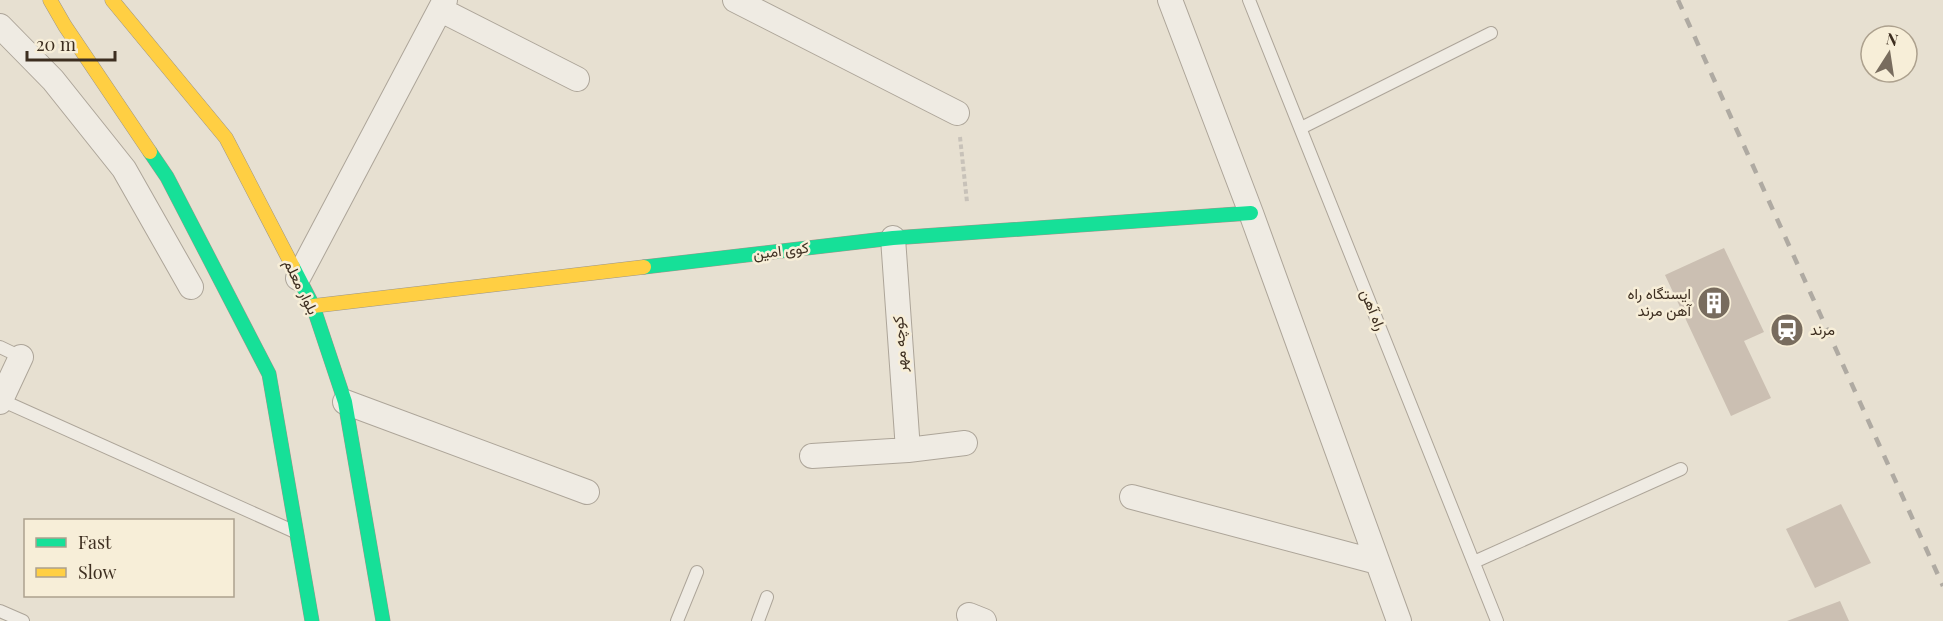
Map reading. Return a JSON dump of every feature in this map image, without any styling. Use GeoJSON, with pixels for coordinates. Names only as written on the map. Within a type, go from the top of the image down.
{"type":"FeatureCollection","features":[{"type":"Feature","properties":{"kind":"main road"},"geometry":{"type":"LineString","coordinates":[[50,0],[64,26],[168,177],[269,374],[312,621]]}},
{"type":"Feature","properties":{"kind":"main road","name":"بلوار معلم"},"geometry":{"type":"LineString","coordinates":[[112,0],[226,138],[313,306],[345,402],[383,621]]}},
{"type":"Feature","properties":{"kind":"main road","name":"کوی امین"},"geometry":{"type":"LineString","coordinates":[[313,306],[893,238],[1251,213]]}},
{"type":"Feature","properties":{"kind":"street"},"geometry":{"type":"LineString","coordinates":[[735,0],[957,113]]}},
{"type":"Feature","properties":{"kind":"street"},"geometry":{"type":"LineString","coordinates":[[1170,0],[1251,213],[1399,621]]}},
{"type":"Feature","properties":{"kind":"street"},"geometry":{"type":"LineString","coordinates":[[298,278],[443,5],[578,79]]}},
{"type":"Feature","properties":{"kind":"street"},"geometry":{"type":"LineString","coordinates":[[0,26],[53,80],[124,169],[191,287]]}},
{"type":"Feature","properties":{"kind":"street","name":"کوچه مهر"},"geometry":{"type":"LineString","coordinates":[[893,238],[908,450]]}},
{"type":"Feature","properties":{"kind":"street"},"geometry":{"type":"LineString","coordinates":[[0,401],[10,352]]}},
{"type":"Feature","properties":{"kind":"street"},"geometry":{"type":"LineString","coordinates":[[345,402],[587,492]]}},
{"type":"Feature","properties":{"kind":"street"},"geometry":{"type":"LineString","coordinates":[[812,456],[908,450],[965,443]]}},
{"type":"Feature","properties":{"kind":"street"},"geometry":{"type":"LineString","coordinates":[[1132,497],[1377,562]]}},
{"type":"Feature","properties":{"kind":"lane","name":"راه آهن"},"geometry":{"type":"LineString","coordinates":[[1250,0],[1497,621]]}},
{"type":"Feature","properties":{"kind":"lane"},"geometry":{"type":"LineString","coordinates":[[1301,128],[1491,33]]}},
{"type":"Feature","properties":{"kind":"lane"},"geometry":{"type":"LineString","coordinates":[[0,401],[297,533]]}},
{"type":"Feature","properties":{"kind":"lane"},"geometry":{"type":"LineString","coordinates":[[1474,562],[1681,469]]}},
{"type":"Feature","properties":{"kind":"lane"},"geometry":{"type":"LineString","coordinates":[[677,621],[697,572]]}},
{"type":"Feature","properties":{"kind":"lane"},"geometry":{"type":"LineString","coordinates":[[758,621],[767,597]]}},
{"type":"Feature","properties":{"kind":"lane"},"geometry":{"type":"LineString","coordinates":[[0,611],[23,621]]}},
{"type":"Feature","properties":{"kind":"path"},"geometry":{"type":"LineString","coordinates":[[957,113],[970,233]]}},
{"type":"Feature","properties":{"kind":"building","name":"ایستگاه راه آهن مرند"},"geometry":{"type":"Polygon","coordinates":[[[1724,248],[1764,332],[1744,341],[1771,398],[1731,416],[1665,275],[1724,248]]]}},
{"type":"Feature","properties":{"kind":"building"},"geometry":{"type":"Polygon","coordinates":[[[1841,504],[1871,563],[1815,588],[1786,529],[1841,504]]]}},
{"type":"Feature","properties":{"kind":"building"},"geometry":{"type":"Polygon","coordinates":[[[1840,601],[1849,621],[1787,621],[1840,601]]]}},
{"type":"Feature","properties":{"kind":"railway"},"geometry":{"type":"LineString","coordinates":[[1678,0],[1943,586]]}},
{"type":"Feature","properties":{"kind":"traffic: fast"},"geometry":{"type":"LineString","coordinates":[[150,152],[167,177],[269,374],[312,621]]}},
{"type":"Feature","properties":{"kind":"traffic: fast"},"geometry":{"type":"LineString","coordinates":[[644,267],[893,238],[1251,213]]}},
{"type":"Feature","properties":{"kind":"traffic: fast"},"geometry":{"type":"LineString","coordinates":[[293,267],[313,306],[345,402],[383,621]]}},
{"type":"Feature","properties":{"kind":"traffic: slow"},"geometry":{"type":"LineString","coordinates":[[50,0],[150,152]]}},
{"type":"Feature","properties":{"kind":"traffic: slow"},"geometry":{"type":"LineString","coordinates":[[112,0],[226,138],[293,267]]}},
{"type":"Feature","properties":{"kind":"traffic: slow"},"geometry":{"type":"LineString","coordinates":[[313,306],[644,267]]}},
{"type":"Feature","properties":{"kind":"place","name":"ایستگاه راه آهن مرند"},"geometry":{"type":"Point","coordinates":[1714,303]}},
{"type":"Feature","properties":{"kind":"place","name":"مرند"},"geometry":{"type":"Point","coordinates":[1787,330]}}]}
